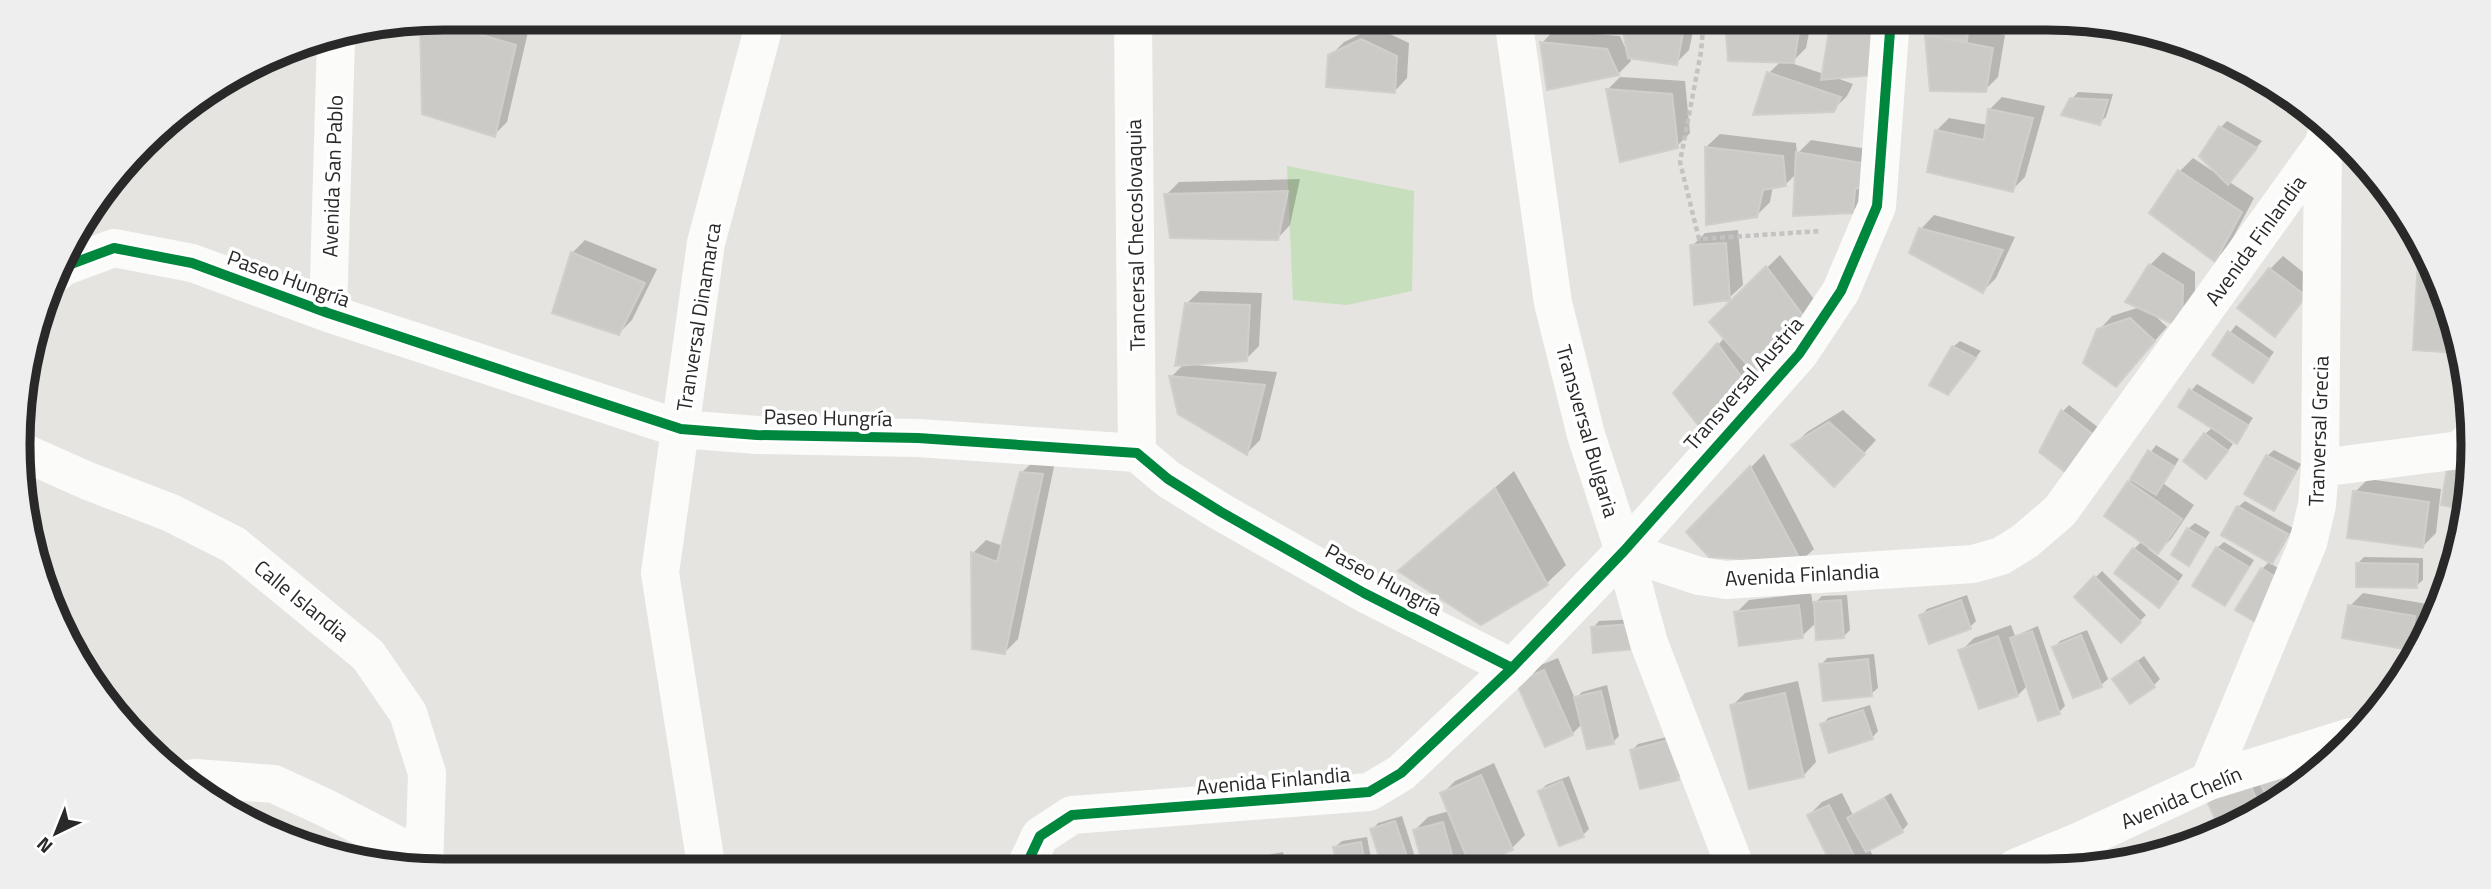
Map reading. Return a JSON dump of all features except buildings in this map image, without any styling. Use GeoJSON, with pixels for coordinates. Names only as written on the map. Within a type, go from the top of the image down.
{"type":"FeatureCollection","features":[{"type":"Feature","properties":{"kind":"street","name":"Tranversal Dinamarca"},"geometry":{"type":"LineString","coordinates":[[705,859],[660,573],[706,243],[763,30]]}},
{"type":"Feature","properties":{"kind":"street","name":"Trancersal Checoslovaquia"},"geometry":{"type":"LineString","coordinates":[[1133,30],[1137,453]]}},
{"type":"Feature","properties":{"kind":"street","name":"Transversal Bulgaria"},"geometry":{"type":"LineString","coordinates":[[1515,30],[1553,303],[1586,435],[1624,551],[1649,643],[1732,859]]}},
{"type":"Feature","properties":{"kind":"street","name":"Transversal Austria"},"geometry":{"type":"LineString","coordinates":[[1624,551],[1799,354],[1841,291],[1877,206],[1890,30]]}},
{"type":"Feature","properties":{"kind":"street","name":"Avenida San Pablo"},"geometry":{"type":"LineString","coordinates":[[328,313],[336,44]]}},
{"type":"Feature","properties":{"kind":"street","name":"Avenida Finlandia"},"geometry":{"type":"LineString","coordinates":[[1030,859],[1041,836],[1072,815],[1369,792],[1401,773],[1512,668],[1624,551],[1699,576],[1726,580],[1972,564],[2001,556],[2025,541],[2060,510],[2325,138]]}},
{"type":"Feature","properties":{"kind":"street","name":"Tranversal Grecia"},"geometry":{"type":"LineString","coordinates":[[2209,780],[2308,543],[2317,505],[2326,138]]}},
{"type":"Feature","properties":{"kind":"street","name":"Paseo Hungría"},"geometry":{"type":"LineString","coordinates":[[72,264],[114,248],[192,263],[328,313],[681,429],[757,435],[918,438],[1137,453],[1168,479],[1233,518],[1364,593],[1512,668]]}},
{"type":"Feature","properties":{"kind":"street"},"geometry":{"type":"LineString","coordinates":[[2320,468],[2461,449]]}},
{"type":"Feature","properties":{"kind":"street","name":"Calle Islandia"},"geometry":{"type":"LineString","coordinates":[[30,455],[171,513],[234,545],[368,655],[408,713],[427,774],[424,858]]}},
{"type":"Feature","properties":{"kind":"street","name":"Avenida Chelín"},"geometry":{"type":"LineString","coordinates":[[2037,859],[2209,780],[2336,742]]}},
{"type":"Feature","properties":{"kind":"street"},"geometry":{"type":"LineString","coordinates":[[198,778],[274,784],[328,809],[413,858]]}},
{"type":"Feature","properties":{"kind":"path"},"geometry":{"type":"LineString","coordinates":[[1703,30],[1680,162],[1699,239],[1867,228]]}},
{"type":"Feature","properties":{"kind":"green space"},"geometry":{"type":"Polygon","coordinates":[[[1287,166],[1414,191],[1412,291],[1347,305],[1293,300],[1287,166]]]}},
{"type":"Feature","properties":{"kind":"cycle path"},"geometry":{"type":"LineString","coordinates":[[1029,859],[1040,836],[1072,815],[1369,792],[1401,773],[1512,668],[1624,551],[1799,354],[1841,291],[1877,206],[1890,30]]}},
{"type":"Feature","properties":{"kind":"cycle path"},"geometry":{"type":"LineString","coordinates":[[72,264],[114,248],[192,263],[328,313],[681,429],[757,435],[918,438],[1137,453],[1168,479],[1221,512],[1364,593],[1512,668]]}}]}
